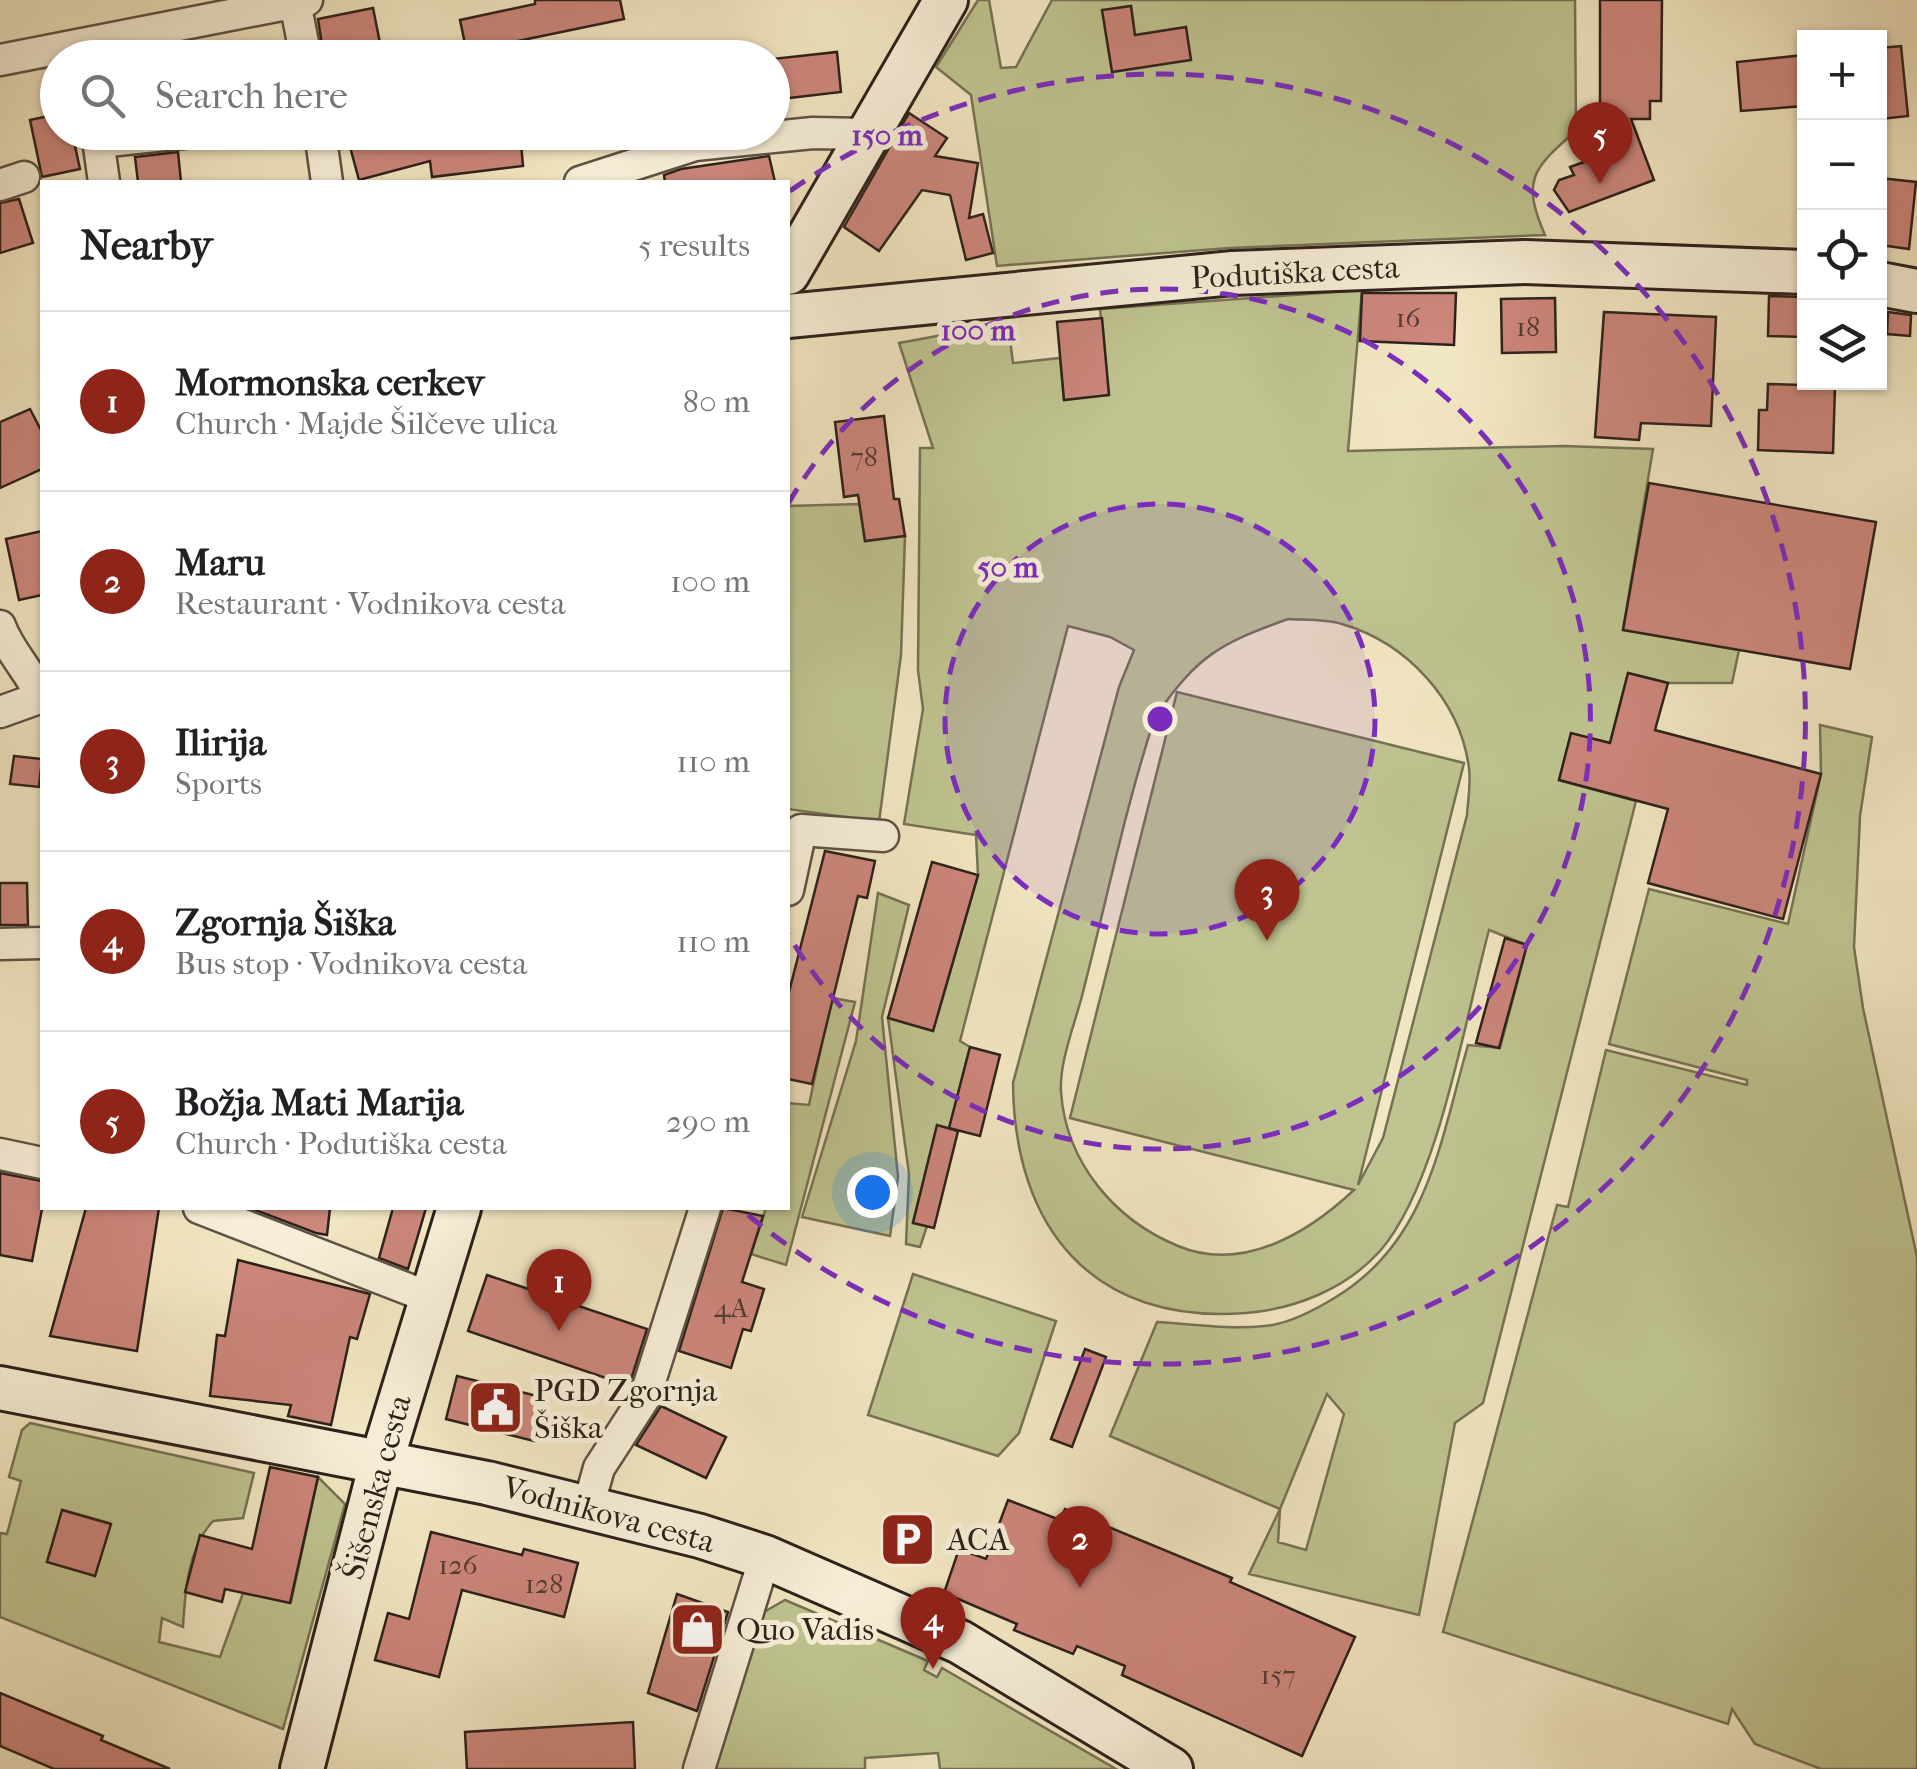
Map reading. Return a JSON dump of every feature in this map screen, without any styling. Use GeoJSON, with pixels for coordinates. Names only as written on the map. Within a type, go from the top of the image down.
{"type":"FeatureCollection","features":[{"type":"Feature","properties":{"kind":"main road"},"geometry":{"type":"LineString","coordinates":[[790,270],[946,0]]}},
{"type":"Feature","properties":{"kind":"main road","name":"Podutiška cesta"},"geometry":{"type":"LineString","coordinates":[[790,316],[1232,272],[1525,262],[1797,272]]}},
{"type":"Feature","properties":{"kind":"main road"},"geometry":{"type":"LineString","coordinates":[[1887,286],[1917,292]]}},
{"type":"Feature","properties":{"kind":"main road","name":"Šišenska cesta"},"geometry":{"type":"LineString","coordinates":[[302,1769],[381,1463],[458,1210]]}},
{"type":"Feature","properties":{"kind":"main road","name":"Vodnikova cesta"},"geometry":{"type":"LineString","coordinates":[[0,1388],[588,1507],[765,1557],[832,1583],[998,1662],[1171,1769]]}},
{"type":"Feature","properties":{"kind":"street"},"geometry":{"type":"LineString","coordinates":[[127,40],[301,1],[304,40]]}},
{"type":"Feature","properties":{"kind":"street"},"geometry":{"type":"LineString","coordinates":[[0,60],[40,55]]}},
{"type":"Feature","properties":{"kind":"street"},"geometry":{"type":"LineString","coordinates":[[790,136],[866,134]]}},
{"type":"Feature","properties":{"kind":"street"},"geometry":{"type":"LineString","coordinates":[[100,150],[104,180]]}},
{"type":"Feature","properties":{"kind":"street"},"geometry":{"type":"LineString","coordinates":[[323,150],[327,180]]}},
{"type":"Feature","properties":{"kind":"street"},"geometry":{"type":"LineString","coordinates":[[586,180],[682,150]]}},
{"type":"Feature","properties":{"kind":"street"},"geometry":{"type":"LineString","coordinates":[[0,626],[8,647],[31,671],[40,692]]}},
{"type":"Feature","properties":{"kind":"street"},"geometry":{"type":"LineString","coordinates":[[0,712],[40,698]]}},
{"type":"Feature","properties":{"kind":"street"},"geometry":{"type":"LineString","coordinates":[[790,881],[801,830],[883,836]]}},
{"type":"Feature","properties":{"kind":"street"},"geometry":{"type":"LineString","coordinates":[[0,944],[40,944]]}},
{"type":"Feature","properties":{"kind":"street"},"geometry":{"type":"LineString","coordinates":[[0,1154],[40,1163]]}},
{"type":"Feature","properties":{"kind":"street"},"geometry":{"type":"LineString","coordinates":[[204,1210],[431,1298]]}},
{"type":"Feature","properties":{"kind":"street"},"geometry":{"type":"LineString","coordinates":[[588,1507],[598,1468],[645,1397],[705,1210]]}},
{"type":"Feature","properties":{"kind":"street"},"geometry":{"type":"LineString","coordinates":[[699,1769],[765,1557]]}},
{"type":"Feature","properties":{"kind":"green space"},"geometry":{"type":"Polygon","coordinates":[[[978,0],[989,0],[1001,68],[1016,67],[1052,0],[1575,0],[1576,131],[1541,166],[1533,188],[1545,235],[1229,248],[997,266],[971,95],[936,67],[978,0]]]}},
{"type":"Feature","properties":{"kind":"green space"},"geometry":{"type":"Polygon","coordinates":[[[1362,290],[1348,451],[1563,446],[1653,449],[1623,630],[1739,650],[1732,683],[1668,683],[1628,673],[1610,743],[1571,734],[1559,780],[1636,801],[1483,1403],[1455,1423],[1419,1615],[1249,1574],[1280,1509],[1110,1436],[1157,1322],[1238,1327],[1283,1322],[1336,1297],[1367,1274],[1391,1248],[1426,1186],[1468,1045],[1500,1048],[1527,945],[1489,930],[1447,1099],[1418,1186],[1380,1251],[1352,1276],[1301,1302],[1246,1313],[1192,1313],[1145,1303],[1105,1284],[1072,1257],[1047,1223],[1028,1182],[1017,1135],[1013,1083],[1119,687],[1134,650],[1110,637],[1068,626],[960,1041],[970,1047],[949,1129],[937,1126],[913,1222],[927,1226],[920,1247],[906,1244],[909,1174],[888,1018],[933,1031],[978,875],[976,835],[904,824],[923,709],[918,670],[920,448],[933,448],[899,343],[1008,323],[1013,363],[1060,358],[1064,399],[1108,395],[1100,309],[1362,290]],[[1288,619],[1212,654],[1184,679],[1155,717],[1063,1067],[1065,1118],[1084,1165],[1098,1186],[1115,1205],[1155,1235],[1202,1253],[1226,1255],[1273,1244],[1316,1221],[1354,1190],[1070,1118],[1177,692],[1464,763],[1358,1185],[1383,1138],[1467,815],[1470,774],[1464,743],[1442,698],[1426,678],[1388,645],[1366,633],[1336,622],[1288,619]],[[1327,1394],[1280,1509],[1278,1542],[1306,1550],[1344,1414],[1327,1394]]]}},
{"type":"Feature","properties":{"kind":"green space"},"geometry":{"type":"Polygon","coordinates":[[[860,504],[865,541],[905,536],[901,655],[879,822],[790,809],[790,506],[860,504]]]}},
{"type":"Feature","properties":{"kind":"green space"},"geometry":{"type":"Polygon","coordinates":[[[1820,725],[1872,737],[1860,816],[1854,947],[1863,1008],[1917,1257],[1917,1769],[1821,1769],[1755,1744],[1732,1709],[1728,1724],[1443,1632],[1557,1205],[1568,1207],[1606,1050],[1747,1085],[1747,1080],[1609,1044],[1649,889],[1788,924],[1821,774],[1820,725]]]}},
{"type":"Feature","properties":{"kind":"green space"},"geometry":{"type":"Polygon","coordinates":[[[878,893],[909,905],[882,1017],[898,1177],[890,1236],[802,1217],[856,1041],[878,893]]]}},
{"type":"Feature","properties":{"kind":"green space"},"geometry":{"type":"Polygon","coordinates":[[[790,990],[855,1002],[786,1265],[751,1254],[765,1210],[790,1210],[790,1103],[809,1105],[828,1014],[790,1005],[790,990]]]}},
{"type":"Feature","properties":{"kind":"green space"},"geometry":{"type":"Polygon","coordinates":[[[913,1274],[1056,1321],[1019,1433],[998,1456],[868,1415],[913,1274]]]}},
{"type":"Feature","properties":{"kind":"green space"},"geometry":{"type":"Polygon","coordinates":[[[30,1423],[254,1473],[243,1518],[213,1521],[198,1544],[187,1585],[183,1627],[162,1618],[159,1642],[220,1657],[243,1593],[291,1602],[318,1477],[345,1504],[283,1729],[0,1617],[0,1533],[7,1534],[21,1481],[9,1477],[22,1430],[30,1423]],[[63,1510],[47,1562],[95,1576],[110,1523],[63,1510]]]}},
{"type":"Feature","properties":{"kind":"green space"},"geometry":{"type":"Polygon","coordinates":[[[785,1600],[928,1661],[924,1670],[937,1677],[942,1668],[1116,1769],[940,1769],[938,1753],[865,1758],[865,1769],[707,1769],[764,1612],[785,1600]]]}},
{"type":"Feature","properties":{"kind":"building"},"geometry":{"type":"Polygon","coordinates":[[[535,0],[620,0],[624,19],[523,40],[464,40],[460,20],[535,4],[535,0]]]}},
{"type":"Feature","properties":{"kind":"building"},"geometry":{"type":"Polygon","coordinates":[[[1600,0],[1662,0],[1661,101],[1650,101],[1650,119],[1631,119],[1654,180],[1569,212],[1554,190],[1559,180],[1574,175],[1570,167],[1609,153],[1609,114],[1600,114],[1600,0]]]}},
{"type":"Feature","properties":{"kind":"building"},"geometry":{"type":"Polygon","coordinates":[[[1131,6],[1135,35],[1186,27],[1191,60],[1112,72],[1102,10],[1131,6]]]}},
{"type":"Feature","properties":{"kind":"building"},"geometry":{"type":"Polygon","coordinates":[[[373,8],[379,40],[321,40],[318,19],[373,8]]]}},
{"type":"Feature","properties":{"kind":"building"},"geometry":{"type":"Polygon","coordinates":[[[1901,46],[1908,116],[1887,118],[1887,47],[1901,46]]]}},
{"type":"Feature","properties":{"kind":"building"},"geometry":{"type":"Polygon","coordinates":[[[837,52],[841,92],[790,98],[790,57],[837,52]]]}},
{"type":"Feature","properties":{"kind":"building"},"geometry":{"type":"Polygon","coordinates":[[[1797,56],[1797,107],[1741,111],[1737,62],[1797,56]]]}},
{"type":"Feature","properties":{"kind":"building"},"geometry":{"type":"Polygon","coordinates":[[[909,113],[947,138],[935,156],[978,163],[969,218],[983,214],[993,253],[966,260],[950,195],[922,190],[879,251],[844,227],[909,113]]]}},
{"type":"Feature","properties":{"kind":"building"},"geometry":{"type":"Polygon","coordinates":[[[40,118],[40,150],[76,150],[80,169],[42,177],[30,120],[40,118]]]}},
{"type":"Feature","properties":{"kind":"building"},"geometry":{"type":"Polygon","coordinates":[[[351,150],[522,150],[523,166],[432,177],[430,161],[359,180],[351,150]]]}},
{"type":"Feature","properties":{"kind":"building"},"geometry":{"type":"Polygon","coordinates":[[[178,152],[181,180],[138,180],[135,157],[178,152]]]}},
{"type":"Feature","properties":{"kind":"building"},"geometry":{"type":"Polygon","coordinates":[[[769,156],[775,180],[665,180],[664,175],[769,156]]]}},
{"type":"Feature","properties":{"kind":"building"},"geometry":{"type":"Polygon","coordinates":[[[1887,179],[1916,182],[1909,249],[1887,246],[1887,179]]]}},
{"type":"Feature","properties":{"kind":"building"},"geometry":{"type":"Polygon","coordinates":[[[19,199],[33,243],[0,253],[0,203],[19,199]]]}},
{"type":"Feature","properties":{"kind":"building"},"geometry":{"type":"Polygon","coordinates":[[[1362,293],[1456,293],[1454,345],[1360,341],[1362,293]]]}},
{"type":"Feature","properties":{"kind":"building"},"geometry":{"type":"Polygon","coordinates":[[[1769,296],[1797,297],[1797,337],[1768,336],[1769,296]]]}},
{"type":"Feature","properties":{"kind":"building"},"geometry":{"type":"Polygon","coordinates":[[[1555,298],[1556,352],[1502,353],[1501,299],[1555,298]]]}},
{"type":"Feature","properties":{"kind":"building"},"geometry":{"type":"Polygon","coordinates":[[[1604,312],[1716,317],[1711,426],[1641,423],[1639,440],[1595,437],[1604,312]]]}},
{"type":"Feature","properties":{"kind":"building"},"geometry":{"type":"Polygon","coordinates":[[[1888,312],[1911,315],[1910,336],[1887,334],[1888,312]]]}},
{"type":"Feature","properties":{"kind":"building"},"geometry":{"type":"Polygon","coordinates":[[[1102,318],[1109,395],[1064,400],[1057,322],[1102,318]]]}},
{"type":"Feature","properties":{"kind":"building"},"geometry":{"type":"Polygon","coordinates":[[[1768,384],[1797,385],[1797,390],[1835,390],[1833,453],[1758,450],[1759,410],[1767,410],[1768,384]]]}},
{"type":"Feature","properties":{"kind":"building"},"geometry":{"type":"Polygon","coordinates":[[[30,409],[40,428],[40,470],[0,488],[0,422],[30,409]]]}},
{"type":"Feature","properties":{"kind":"building"},"geometry":{"type":"Polygon","coordinates":[[[884,416],[894,499],[899,499],[905,536],[865,541],[858,495],[844,497],[835,422],[884,416]]]}},
{"type":"Feature","properties":{"kind":"building"},"geometry":{"type":"Polygon","coordinates":[[[1649,483],[1876,522],[1850,669],[1623,630],[1649,483]]]}},
{"type":"Feature","properties":{"kind":"building"},"geometry":{"type":"Polygon","coordinates":[[[40,531],[40,595],[19,600],[6,539],[40,531]]]}},
{"type":"Feature","properties":{"kind":"building"},"geometry":{"type":"Polygon","coordinates":[[[1628,673],[1668,683],[1655,730],[1821,774],[1783,919],[1648,883],[1668,809],[1559,780],[1571,733],[1610,743],[1628,673]]]}},
{"type":"Feature","properties":{"kind":"building"},"geometry":{"type":"Polygon","coordinates":[[[14,756],[40,759],[39,787],[10,784],[14,756]]]}},
{"type":"Feature","properties":{"kind":"building"},"geometry":{"type":"Polygon","coordinates":[[[825,851],[875,861],[867,898],[858,896],[812,1084],[790,1079],[790,988],[825,851]]]}},
{"type":"Feature","properties":{"kind":"building"},"geometry":{"type":"Polygon","coordinates":[[[932,862],[978,875],[933,1031],[888,1018],[932,862]]]}},
{"type":"Feature","properties":{"kind":"building"},"geometry":{"type":"Polygon","coordinates":[[[0,883],[27,883],[28,925],[0,925],[0,883]]]}},
{"type":"Feature","properties":{"kind":"building"},"geometry":{"type":"Polygon","coordinates":[[[1505,938],[1527,945],[1499,1048],[1476,1043],[1505,938]]]}},
{"type":"Feature","properties":{"kind":"building"},"geometry":{"type":"Polygon","coordinates":[[[970,1047],[1000,1055],[980,1136],[949,1128],[970,1047]]]}},
{"type":"Feature","properties":{"kind":"building"},"geometry":{"type":"Polygon","coordinates":[[[937,1125],[958,1131],[934,1228],[913,1223],[937,1125]]]}},
{"type":"Feature","properties":{"kind":"building"},"geometry":{"type":"Polygon","coordinates":[[[0,1173],[40,1181],[42,1210],[32,1261],[0,1255],[0,1173]]]}},
{"type":"Feature","properties":{"kind":"building"},"geometry":{"type":"Polygon","coordinates":[[[85,1210],[159,1210],[137,1351],[50,1336],[85,1210]]]}},
{"type":"Feature","properties":{"kind":"building"},"geometry":{"type":"Polygon","coordinates":[[[255,1210],[330,1210],[327,1235],[255,1210]]]}},
{"type":"Feature","properties":{"kind":"building"},"geometry":{"type":"Polygon","coordinates":[[[392,1210],[425,1210],[408,1269],[379,1258],[392,1210]]]}},
{"type":"Feature","properties":{"kind":"building"},"geometry":{"type":"Polygon","coordinates":[[[722,1210],[763,1216],[742,1282],[764,1289],[751,1331],[743,1329],[731,1368],[679,1351],[722,1210]]]}},
{"type":"Feature","properties":{"kind":"building"},"geometry":{"type":"Polygon","coordinates":[[[238,1260],[370,1294],[357,1339],[350,1337],[331,1425],[288,1416],[291,1405],[210,1396],[217,1335],[225,1336],[238,1260]]]}},
{"type":"Feature","properties":{"kind":"building"},"geometry":{"type":"Polygon","coordinates":[[[487,1275],[647,1329],[629,1386],[468,1331],[487,1275]]]}},
{"type":"Feature","properties":{"kind":"building"},"geometry":{"type":"Polygon","coordinates":[[[1085,1349],[1106,1357],[1072,1447],[1051,1439],[1085,1349]]]}},
{"type":"Feature","properties":{"kind":"building","name":"PGD Zgornja Šiška"},"geometry":{"type":"Polygon","coordinates":[[[457,1376],[545,1398],[534,1441],[446,1419],[457,1376]]]}},
{"type":"Feature","properties":{"kind":"building"},"geometry":{"type":"Polygon","coordinates":[[[661,1406],[726,1437],[706,1478],[636,1445],[661,1406]]]}},
{"type":"Feature","properties":{"kind":"building"},"geometry":{"type":"Polygon","coordinates":[[[270,1467],[318,1477],[290,1603],[225,1589],[222,1602],[185,1592],[200,1535],[252,1549],[270,1467]]]}},
{"type":"Feature","properties":{"kind":"building"},"geometry":{"type":"Polygon","coordinates":[[[1008,1500],[1060,1520],[1065,1509],[1232,1578],[1230,1582],[1355,1637],[1302,1756],[1122,1675],[1125,1666],[1077,1646],[1073,1654],[1014,1630],[1017,1624],[944,1593],[959,1549],[986,1559],[1008,1500]]]}},
{"type":"Feature","properties":{"kind":"building"},"geometry":{"type":"Polygon","coordinates":[[[62,1510],[111,1524],[95,1576],[47,1562],[62,1510]]]}},
{"type":"Feature","properties":{"kind":"building"},"geometry":{"type":"Polygon","coordinates":[[[431,1532],[522,1555],[524,1549],[578,1563],[564,1617],[462,1590],[439,1677],[375,1660],[388,1613],[409,1619],[431,1532]]]}},
{"type":"Feature","properties":{"kind":"building"},"geometry":{"type":"Polygon","coordinates":[[[677,1594],[728,1612],[697,1711],[648,1693],[677,1594]]]}},
{"type":"Feature","properties":{"kind":"building"},"geometry":{"type":"Polygon","coordinates":[[[0,1693],[170,1769],[54,1769],[0,1746],[0,1693]]]}},
{"type":"Feature","properties":{"kind":"building"},"geometry":{"type":"Polygon","coordinates":[[[633,1722],[635,1769],[467,1769],[465,1732],[633,1722]]]}},
{"type":"Feature","properties":{"kind":"place","name":"Božja Mati Marija"},"geometry":{"type":"Point","coordinates":[1600,184]}},
{"type":"Feature","properties":{"kind":"place","name":"Ilirija"},"geometry":{"type":"Point","coordinates":[1267,941]}},
{"type":"Feature","properties":{"kind":"place","name":"Mormonska cerkev"},"geometry":{"type":"Point","coordinates":[559,1331]}},
{"type":"Feature","properties":{"kind":"place","name":"PGD Zgornja Šiška"},"geometry":{"type":"Point","coordinates":[495,1408]}},
{"type":"Feature","properties":{"kind":"place","name":"ACA"},"geometry":{"type":"Point","coordinates":[908,1539]}},
{"type":"Feature","properties":{"kind":"place","name":"Maru"},"geometry":{"type":"Point","coordinates":[1080,1588]}},
{"type":"Feature","properties":{"kind":"place","name":"Quo Vadis"},"geometry":{"type":"Point","coordinates":[697,1629]}},
{"type":"Feature","properties":{"kind":"place","name":"Zgornja Šiška"},"geometry":{"type":"Point","coordinates":[933,1669]}}]}
